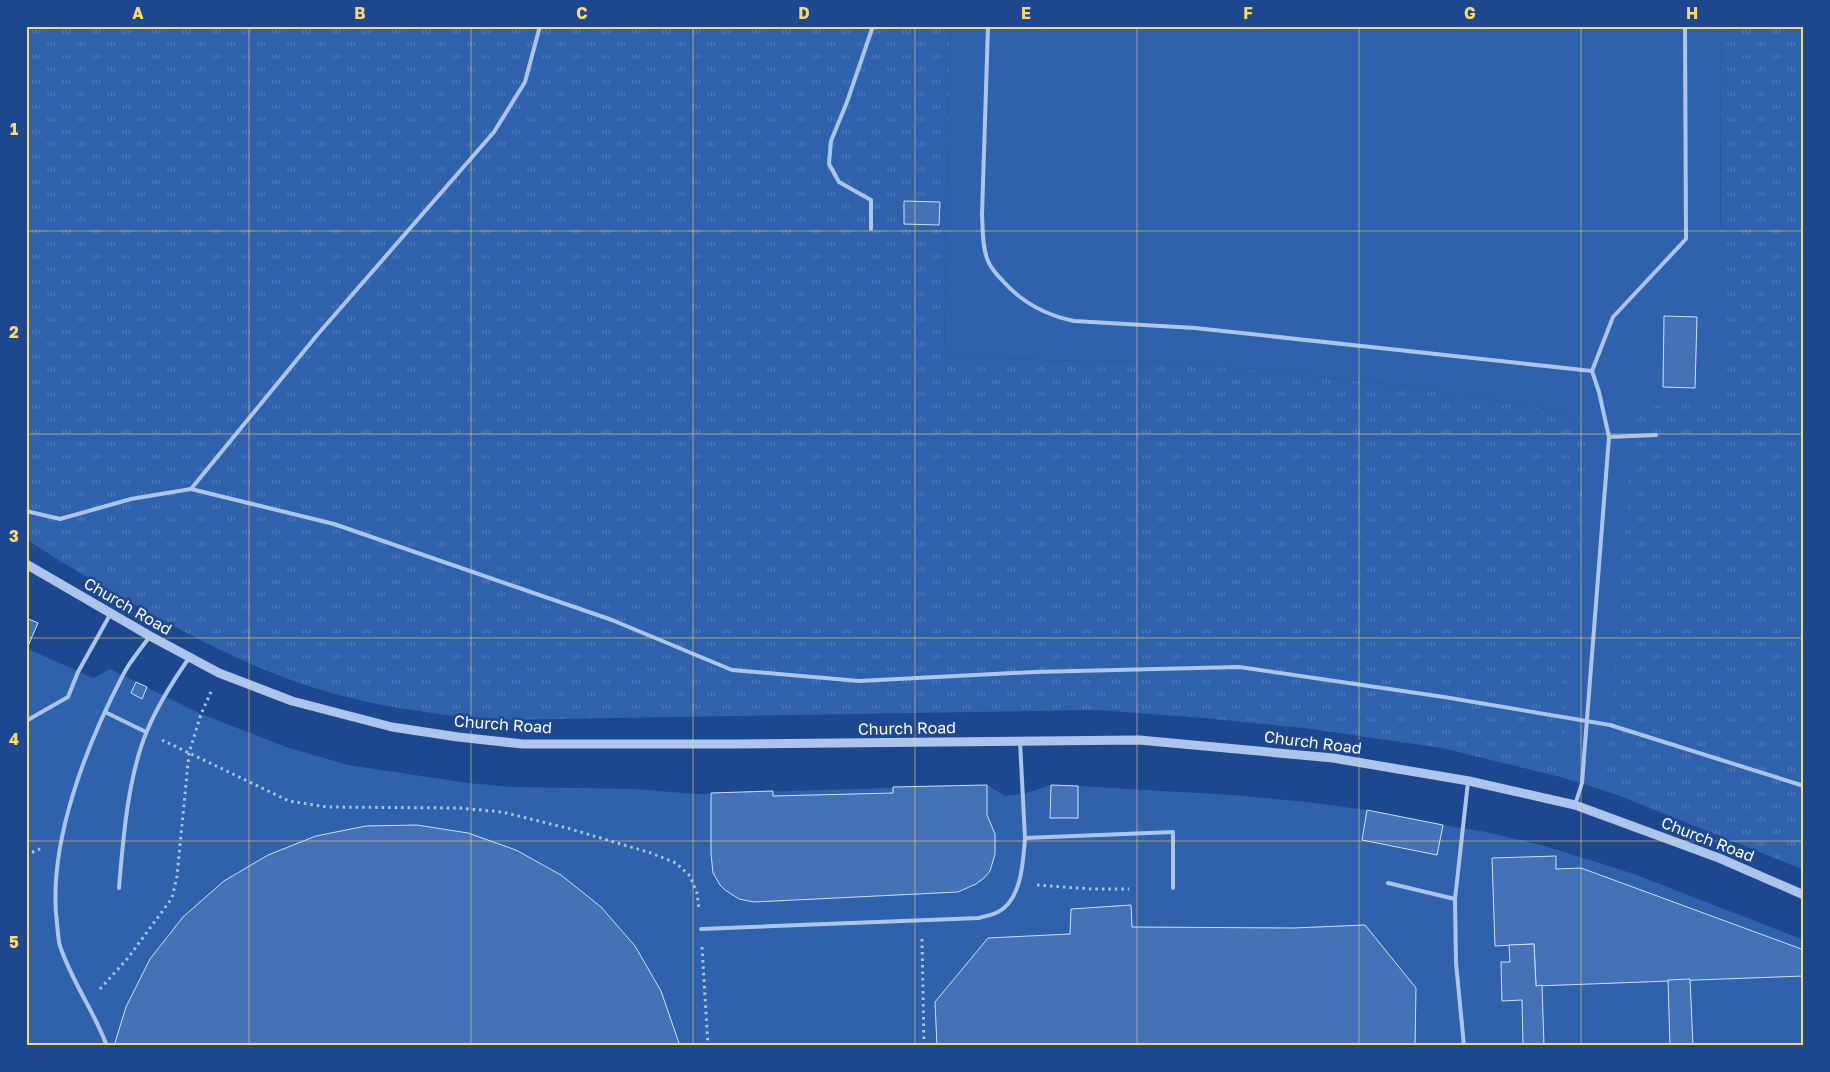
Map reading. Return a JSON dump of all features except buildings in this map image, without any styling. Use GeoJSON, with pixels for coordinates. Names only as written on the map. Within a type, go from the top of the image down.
{"type":"FeatureCollection","features":[{"type":"Feature","properties":{"kind":"street","name":"Church Road"},"geometry":{"type":"LineString","coordinates":[[26,564],[188,658],[236,681],[292,701],[392,727],[458,737],[532,744],[1139,740],[1333,758],[1469,781],[1575,805],[1719,858],[1804,895]]}},
{"type":"Feature","properties":{"kind":"lane"},"geometry":{"type":"LineString","coordinates":[[191,489],[318,334],[494,132],[526,82],[540,26]]}},
{"type":"Feature","properties":{"kind":"lane"},"geometry":{"type":"LineString","coordinates":[[871,229],[871,200],[839,182],[829,164],[831,141],[847,102],[873,26]]}},
{"type":"Feature","properties":{"kind":"lane"},"geometry":{"type":"LineString","coordinates":[[988,26],[982,215],[983,240],[988,261],[998,275],[1008,287],[1031,306],[1051,315],[1074,321],[1195,328],[1592,371]]}},
{"type":"Feature","properties":{"kind":"lane"},"geometry":{"type":"LineString","coordinates":[[1575,805],[1582,783],[1608,437],[1599,392],[1592,371],[1613,317],[1686,240],[1685,26]]}},
{"type":"Feature","properties":{"kind":"lane"},"geometry":{"type":"LineString","coordinates":[[1608,437],[1656,434]]}},
{"type":"Feature","properties":{"kind":"lane"},"geometry":{"type":"LineString","coordinates":[[26,511],[60,519],[131,499],[191,489],[334,524],[612,620],[732,670],[859,681],[1034,672],[1240,667],[1444,697],[1610,725],[1804,786]]}},
{"type":"Feature","properties":{"kind":"lane"},"geometry":{"type":"LineString","coordinates":[[26,721],[68,697],[78,672],[111,613]]}},
{"type":"Feature","properties":{"kind":"lane"},"geometry":{"type":"LineString","coordinates":[[107,1046],[99,1024],[74,980],[60,945],[56,912],[56,888],[61,840],[87,754],[105,712],[123,675],[150,636]]}},
{"type":"Feature","properties":{"kind":"lane"},"geometry":{"type":"LineString","coordinates":[[119,888],[127,810],[146,732],[164,695],[188,658]]}},
{"type":"Feature","properties":{"kind":"lane"},"geometry":{"type":"LineString","coordinates":[[105,712],[146,732]]}},
{"type":"Feature","properties":{"kind":"lane"},"geometry":{"type":"LineString","coordinates":[[701,929],[979,918],[998,912],[1009,903],[1019,884],[1026,838],[1020,741]]}},
{"type":"Feature","properties":{"kind":"lane"},"geometry":{"type":"LineString","coordinates":[[1464,1046],[1456,963],[1455,899],[1469,781]]}},
{"type":"Feature","properties":{"kind":"lane"},"geometry":{"type":"LineString","coordinates":[[1026,838],[1173,832],[1173,888]]}},
{"type":"Feature","properties":{"kind":"lane"},"geometry":{"type":"LineString","coordinates":[[1388,883],[1455,899]]}},
{"type":"Feature","properties":{"kind":"path"},"geometry":{"type":"LineString","coordinates":[[86,1004],[128,958],[172,898],[177,876],[190,753],[202,714]]}},
{"type":"Feature","properties":{"kind":"path"},"geometry":{"type":"LineString","coordinates":[[146,732],[289,801],[327,807],[458,808],[502,812],[567,828],[651,853],[676,863],[690,876],[697,892],[708,1046]]}},
{"type":"Feature","properties":{"kind":"path"},"geometry":{"type":"LineString","coordinates":[[1019,884],[1091,889],[1128,889]]}},
{"type":"Feature","properties":{"kind":"path"},"geometry":{"type":"LineString","coordinates":[[922,921],[924,1046]]}},
{"type":"Feature","properties":{"kind":"green space"},"geometry":{"type":"Polygon","coordinates":[[[26,26],[950,26],[944,358],[1188,363],[1404,386],[1540,408],[1579,420],[1721,226],[1721,26],[1804,26],[1804,870],[1615,794],[1561,777],[1442,748],[1304,728],[1098,710],[493,720],[405,709],[361,701],[295,681],[230,654],[188,634],[131,602],[26,539],[26,26]]]}},
{"type":"Feature","properties":{"kind":"green space"},"geometry":{"type":"Polygon","coordinates":[[[950,26],[1721,26],[1720,395],[1634,410],[1605,790],[1561,777],[1588,428],[1579,420],[1540,408],[1404,386],[1188,363],[944,358],[950,26]]]}},
{"type":"Feature","properties":{"kind":"green space"},"geometry":{"type":"Polygon","coordinates":[[[26,648],[93,678],[110,669],[201,714],[286,747],[348,765],[468,783],[514,787],[635,789],[696,794],[987,785],[1005,796],[1023,794],[1051,785],[1078,786],[1232,795],[1306,802],[1367,810],[1486,832],[1545,846],[1634,874],[1804,940],[1804,1046],[26,1046],[26,648]]]}}]}
